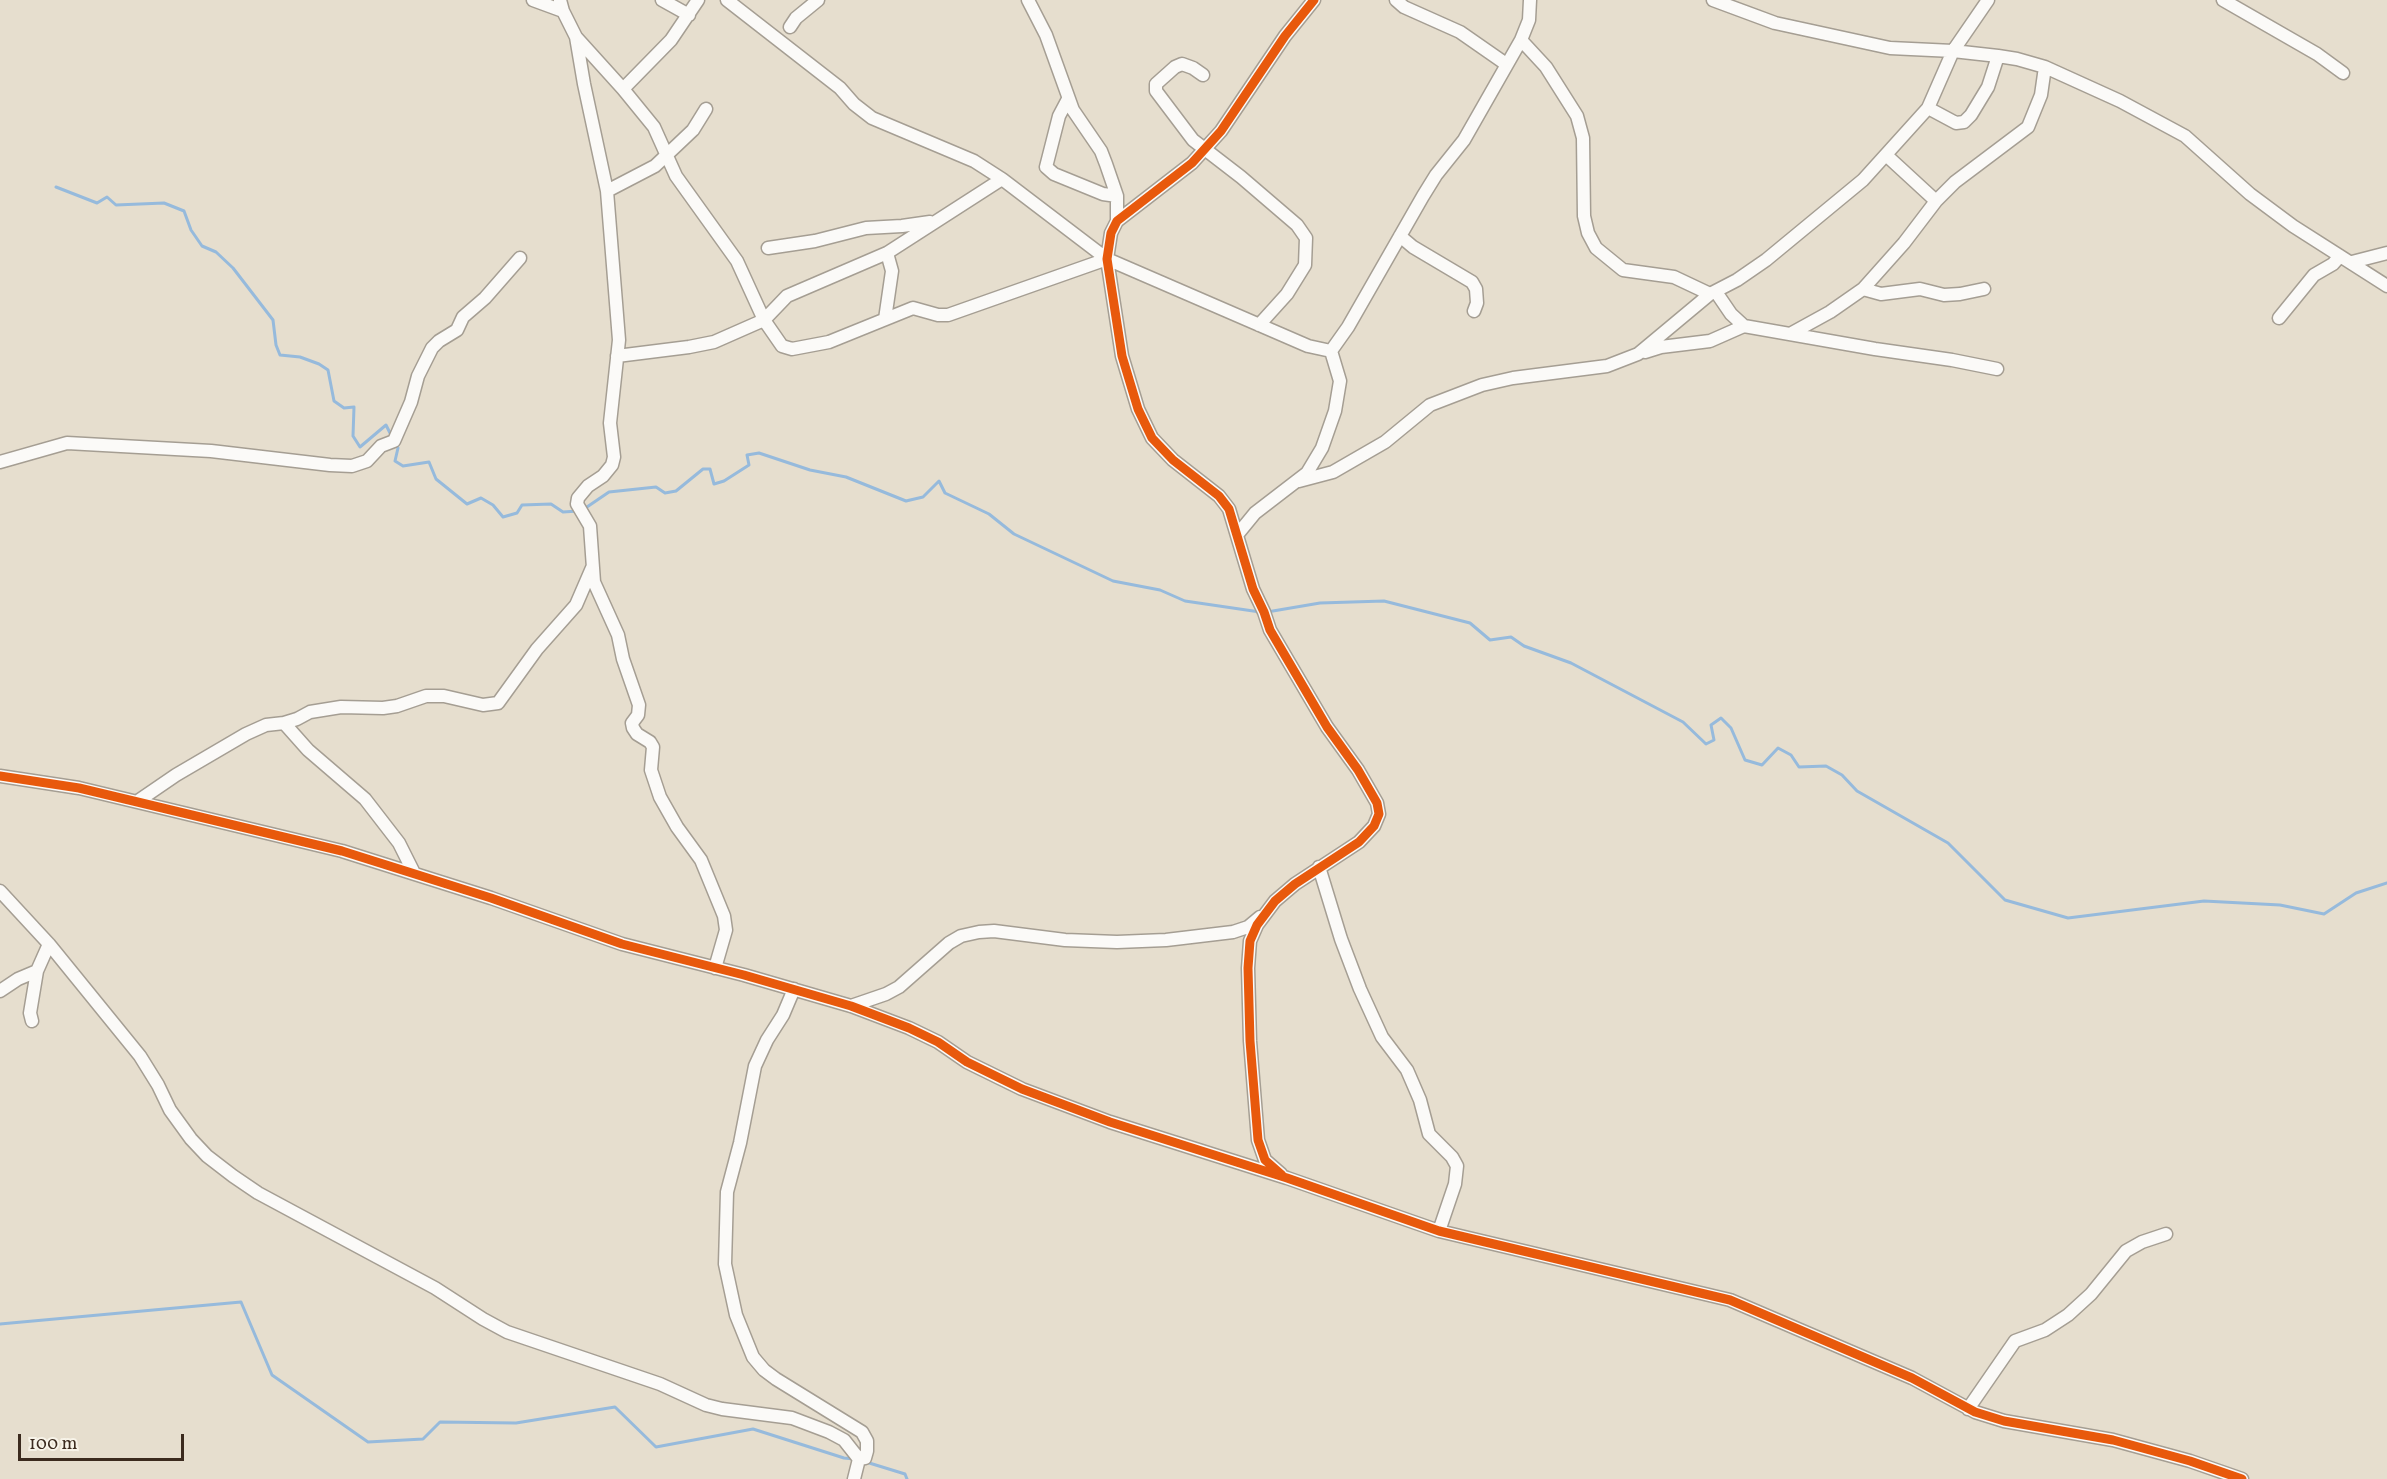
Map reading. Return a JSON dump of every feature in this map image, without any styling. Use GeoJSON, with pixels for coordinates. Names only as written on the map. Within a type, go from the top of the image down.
{"type":"FeatureCollection","features":[{"type":"Feature","properties":{"kind":"street"},"geometry":{"type":"LineString","coordinates":[[533,0],[562,5],[576,37],[607,191],[619,317],[620,340],[610,423],[614,456],[612,465],[603,476],[588,486],[578,498],[577,504],[590,526],[593,542],[592,568],[597,591],[618,634],[623,659],[639,705],[638,715],[632,723],[633,728],[653,747],[651,770],[660,797],[677,827],[701,860],[724,916],[726,930],[715,968]]}},
{"type":"Feature","properties":{"kind":"street"},"geometry":{"type":"LineString","coordinates":[[662,0],[689,15]]}},
{"type":"Feature","properties":{"kind":"street"},"geometry":{"type":"LineString","coordinates":[[623,89],[671,40],[698,0]]}},
{"type":"Feature","properties":{"kind":"street"},"geometry":{"type":"LineString","coordinates":[[727,0],[840,88],[854,104],[872,118],[974,161],[1002,179],[1107,259],[1308,346],[1331,351]]}},
{"type":"Feature","properties":{"kind":"street"},"geometry":{"type":"LineString","coordinates":[[790,27],[796,18],[818,0]]}},
{"type":"Feature","properties":{"kind":"street"},"geometry":{"type":"LineString","coordinates":[[851,1006],[899,987],[949,943],[961,936],[979,932],[994,931],[1082,941],[1166,940],[1233,932],[1248,927],[1288,889],[1359,842],[1374,826],[1379,814],[1377,803],[1358,770],[1327,727],[1270,630],[1253,589],[1229,509],[1219,496],[1173,460],[1152,438],[1138,409],[1122,356],[1107,259],[1111,234],[1117,221],[1117,196],[1101,151],[1080,122],[1068,99],[1046,35],[1028,0]]}},
{"type":"Feature","properties":{"kind":"street"},"geometry":{"type":"LineString","coordinates":[[1117,221],[1192,163],[1221,131],[1285,36],[1314,0]]}},
{"type":"Feature","properties":{"kind":"street"},"geometry":{"type":"LineString","coordinates":[[1396,0],[1404,8],[1460,32],[1506,64]]}},
{"type":"Feature","properties":{"kind":"street"},"geometry":{"type":"LineString","coordinates":[[1331,351],[1348,327],[1436,175],[1464,140],[1521,40],[1529,20],[1530,0]]}},
{"type":"Feature","properties":{"kind":"street"},"geometry":{"type":"LineString","coordinates":[[1713,0],[1775,23],[1890,48],[1998,56],[2045,67],[2120,101],[2185,136],[2250,194],[2387,286]]}},
{"type":"Feature","properties":{"kind":"street"},"geometry":{"type":"LineString","coordinates":[[1638,354],[1713,293],[1766,260],[1855,187],[1928,108],[1953,51],[1988,0]]}},
{"type":"Feature","properties":{"kind":"street"},"geometry":{"type":"LineString","coordinates":[[2223,0],[2317,54],[2343,73]]}},
{"type":"Feature","properties":{"kind":"street"},"geometry":{"type":"LineString","coordinates":[[576,37],[654,127],[686,192],[737,261],[764,320],[782,346],[792,349],[829,342],[913,308],[938,315],[948,315],[1107,259]]}},
{"type":"Feature","properties":{"kind":"street"},"geometry":{"type":"LineString","coordinates":[[1521,40],[1546,67],[1577,116],[1583,138],[1584,216],[1588,233],[1596,248],[1623,270],[1674,277],[1713,293],[1731,315],[1744,326],[1997,369]]}},
{"type":"Feature","properties":{"kind":"street"},"geometry":{"type":"LineString","coordinates":[[1928,108],[1956,123],[1964,122],[1971,115],[1988,87],[1998,56]]}},
{"type":"Feature","properties":{"kind":"street"},"geometry":{"type":"LineString","coordinates":[[1203,75],[1182,64],[1156,84],[1156,91],[1193,140],[1297,225],[1306,238],[1305,265],[1287,294],[1259,325]]}},
{"type":"Feature","properties":{"kind":"street"},"geometry":{"type":"LineString","coordinates":[[1791,334],[1830,312],[1863,289],[1904,243],[1936,201],[1975,166],[2028,127],[2041,95],[2045,67]]}},
{"type":"Feature","properties":{"kind":"street"},"geometry":{"type":"LineString","coordinates":[[1068,99],[1057,123],[1046,167],[1048,171],[1104,194],[1117,196]]}},
{"type":"Feature","properties":{"kind":"street"},"geometry":{"type":"LineString","coordinates":[[607,191],[655,165],[693,130],[706,109]]}},
{"type":"Feature","properties":{"kind":"street"},"geometry":{"type":"LineString","coordinates":[[1886,155],[1936,201]]}},
{"type":"Feature","properties":{"kind":"street"},"geometry":{"type":"LineString","coordinates":[[617,356],[714,342],[764,320],[788,296],[886,253],[1002,179]]}},
{"type":"Feature","properties":{"kind":"street"},"geometry":{"type":"LineString","coordinates":[[768,248],[815,241],[866,228],[937,221]]}},
{"type":"Feature","properties":{"kind":"street"},"geometry":{"type":"LineString","coordinates":[[1400,236],[1413,247],[1472,282],[1476,296],[1474,311]]}},
{"type":"Feature","properties":{"kind":"street"},"geometry":{"type":"LineString","coordinates":[[885,319],[892,271],[886,253]]}},
{"type":"Feature","properties":{"kind":"street"},"geometry":{"type":"LineString","coordinates":[[2352,262],[2387,253]]}},
{"type":"Feature","properties":{"kind":"street"},"geometry":{"type":"LineString","coordinates":[[2279,318],[2314,275],[2333,264],[2340,256]]}},
{"type":"Feature","properties":{"kind":"street"},"geometry":{"type":"LineString","coordinates":[[0,462],[67,443],[223,452],[330,465],[352,466],[367,461],[381,446],[393,441],[411,402],[418,376],[432,348],[438,341],[457,330],[463,317],[492,291],[520,258]]}},
{"type":"Feature","properties":{"kind":"street"},"geometry":{"type":"LineString","coordinates":[[1863,289],[1881,294],[1920,289],[1944,295],[1984,289]]}},
{"type":"Feature","properties":{"kind":"street"},"geometry":{"type":"LineString","coordinates":[[1299,481],[1333,472],[1385,442],[1430,405],[1482,385],[1532,375],[1575,372],[1607,366],[1661,347],[1710,341],[1744,326]]}},
{"type":"Feature","properties":{"kind":"street"},"geometry":{"type":"LineString","coordinates":[[1237,535],[1261,509],[1307,473],[1322,448],[1335,411],[1340,381],[1331,351]]}},
{"type":"Feature","properties":{"kind":"street"},"geometry":{"type":"LineString","coordinates":[[138,801],[176,775],[246,734],[266,725],[284,723],[310,712],[341,707],[383,708],[426,696],[444,696],[483,705],[498,703],[537,649],[576,605],[592,568]]}},
{"type":"Feature","properties":{"kind":"street"},"geometry":{"type":"LineString","coordinates":[[284,723],[308,750],[365,799],[399,843],[414,873]]}},
{"type":"Feature","properties":{"kind":"street"},"geometry":{"type":"LineString","coordinates":[[0,776],[79,788],[138,801],[342,852],[414,873],[622,944],[851,1006],[902,1025],[938,1042],[978,1068],[1041,1097],[1170,1143],[1287,1178],[1439,1231],[1730,1300],[1912,1378],[1968,1409],[2004,1420],[2113,1440],[2190,1461],[2242,1479]]}},
{"type":"Feature","properties":{"kind":"street"},"geometry":{"type":"LineString","coordinates":[[1319,867],[1341,939],[1382,1037],[1407,1070],[1420,1100],[1428,1134],[1452,1157],[1457,1166],[1455,1184],[1439,1231]]}},
{"type":"Feature","properties":{"kind":"street"},"geometry":{"type":"LineString","coordinates":[[0,891],[49,944],[140,1056],[170,1110],[191,1139],[207,1156],[258,1193],[435,1288],[507,1332],[660,1384],[706,1405],[792,1418],[806,1423],[844,1440],[859,1459]]}},
{"type":"Feature","properties":{"kind":"street"},"geometry":{"type":"LineString","coordinates":[[1266,912],[1250,941],[1248,968],[1250,1041],[1260,1149],[1265,1160],[1287,1178]]}},
{"type":"Feature","properties":{"kind":"street"},"geometry":{"type":"LineString","coordinates":[[32,1021],[30,1013],[37,971],[49,944]]}},
{"type":"Feature","properties":{"kind":"street"},"geometry":{"type":"LineString","coordinates":[[0,991],[18,979],[37,971]]}},
{"type":"Feature","properties":{"kind":"street"},"geometry":{"type":"LineString","coordinates":[[794,989],[783,1016],[767,1040],[755,1066],[740,1143],[727,1192],[725,1264],[736,1315],[753,1357],[776,1379],[862,1432],[867,1441],[867,1451],[865,1458],[859,1459]]}},
{"type":"Feature","properties":{"kind":"street"},"geometry":{"type":"LineString","coordinates":[[1968,1409],[2015,1341],[2044,1330],[2068,1315],[2091,1294],[2126,1251],[2142,1242],[2166,1234]]}},
{"type":"Feature","properties":{"kind":"street"},"geometry":{"type":"LineString","coordinates":[[854,1479],[859,1459]]}},
{"type":"Feature","properties":{"kind":"waterway"},"geometry":{"type":"LineString","coordinates":[[56,187],[97,203],[107,197],[116,205],[164,203],[184,211],[191,230],[202,246],[216,252],[233,268],[273,320],[276,345],[280,355],[300,357],[328,370],[334,401],[344,408],[354,407],[353,436],[360,447],[386,425],[392,437]]}},
{"type":"Feature","properties":{"kind":"waterway"},"geometry":{"type":"LineString","coordinates":[[395,443],[398,448],[395,461],[403,466],[429,462],[436,479],[467,504],[481,498],[493,505],[503,517],[517,513],[522,505],[551,504],[563,512],[578,511]]}},
{"type":"Feature","properties":{"kind":"waterway"},"geometry":{"type":"LineString","coordinates":[[584,509],[609,492],[656,487],[665,493],[676,491],[703,469],[710,469],[714,484],[724,481],[749,465],[747,455],[759,453],[810,470],[846,477],[906,501],[923,497],[939,481],[945,493],[989,514],[1014,534],[1113,581],[1160,590],[1185,601],[1260,612]]}},
{"type":"Feature","properties":{"kind":"waterway"},"geometry":{"type":"LineString","coordinates":[[1267,612],[1320,603],[1384,601],[1470,623],[1490,640],[1511,637],[1524,646],[1571,663],[1683,722],[1706,744],[1714,740],[1711,725],[1721,718],[1731,728],[1745,760],[1762,765],[1778,748],[1791,755],[1799,767],[1826,766],[1842,775],[1857,791],[1948,843],[2005,900],[2068,918],[2204,901],[2280,905],[2324,914],[2356,893],[2387,883]]}},
{"type":"Feature","properties":{"kind":"waterway"},"geometry":{"type":"LineString","coordinates":[[0,1324],[241,1302],[272,1375],[368,1442],[423,1439],[440,1422],[516,1423],[615,1407],[656,1447],[753,1429],[844,1458],[854,1459]]}},
{"type":"Feature","properties":{"kind":"waterway"},"geometry":{"type":"LineString","coordinates":[[866,1462],[905,1474],[907,1479]]}},
{"type":"Feature","properties":{"kind":"cycle path"},"geometry":{"type":"LineString","coordinates":[[1282,1175],[1265,1160],[1258,1140],[1250,1041],[1248,968],[1250,941],[1257,925],[1275,901],[1295,884],[1359,842],[1374,826],[1379,814],[1377,803],[1358,770],[1327,727],[1270,630],[1253,589],[1229,509],[1219,496],[1173,460],[1152,438],[1138,409],[1122,356],[1107,259],[1111,233],[1117,221],[1192,163],[1221,131],[1285,36],[1314,0]]}},
{"type":"Feature","properties":{"kind":"cycle path"},"geometry":{"type":"LineString","coordinates":[[0,776],[79,788],[342,851],[491,898],[622,944],[744,975],[851,1006],[909,1028],[938,1042],[967,1062],[1022,1089],[1110,1122],[1287,1178],[1439,1231],[1730,1300],[1912,1378],[1975,1412],[2004,1421],[2113,1440],[2190,1461],[2242,1479]]}}]}
